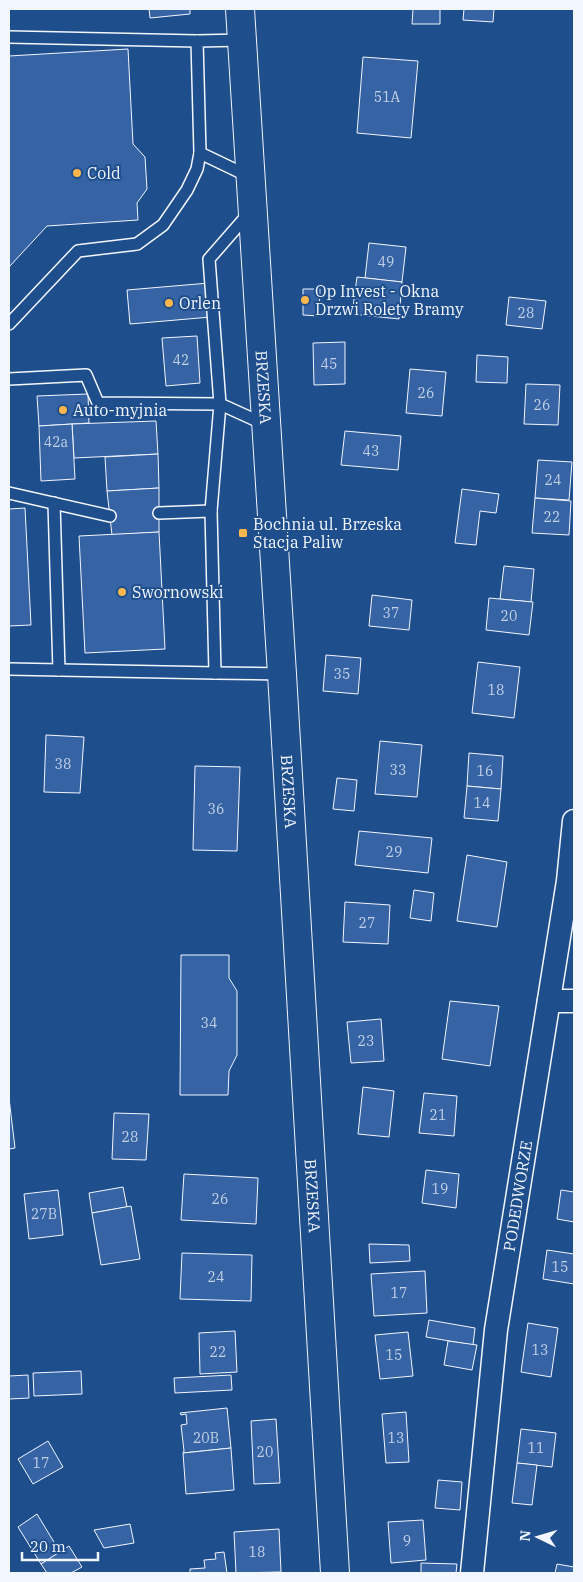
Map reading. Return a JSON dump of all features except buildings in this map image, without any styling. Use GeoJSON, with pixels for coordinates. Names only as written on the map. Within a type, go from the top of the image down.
{"type":"FeatureCollection","features":[{"type":"Feature","properties":{"kind":"main road","name":"BRZESKA"},"geometry":{"type":"LineString","coordinates":[[240,9],[282,674],[335,1573]]}},
{"type":"Feature","properties":{"kind":"street","name":"PODEDWORZE"},"geometry":{"type":"LineString","coordinates":[[472,1573],[496,1330],[549,1001],[571,881],[574,821]]}},
{"type":"Feature","properties":{"kind":"street"},"geometry":{"type":"LineString","coordinates":[[549,1001],[574,1001]]}},
{"type":"Feature","properties":{"kind":"lane"},"geometry":{"type":"LineString","coordinates":[[9,37],[196,41],[242,40]]}},
{"type":"Feature","properties":{"kind":"lane"},"geometry":{"type":"LineString","coordinates":[[9,324],[78,251],[137,244],[163,225],[187,190],[197,169],[200,152],[196,41]]}},
{"type":"Feature","properties":{"kind":"lane"},"geometry":{"type":"LineString","coordinates":[[200,152],[250,177]]}},
{"type":"Feature","properties":{"kind":"lane"},"geometry":{"type":"LineString","coordinates":[[215,672],[210,511],[220,404],[209,259],[252,209]]}},
{"type":"Feature","properties":{"kind":"lane"},"geometry":{"type":"LineString","coordinates":[[9,379],[86,375],[98,403],[220,404],[266,425]]}},
{"type":"Feature","properties":{"kind":"lane"},"geometry":{"type":"LineString","coordinates":[[9,493],[110,516]]}},
{"type":"Feature","properties":{"kind":"lane"},"geometry":{"type":"LineString","coordinates":[[54,503],[60,670]]}},
{"type":"Feature","properties":{"kind":"lane"},"geometry":{"type":"LineString","coordinates":[[159,513],[210,511]]}},
{"type":"Feature","properties":{"kind":"lane"},"geometry":{"type":"LineString","coordinates":[[9,669],[282,674]]}},
{"type":"Feature","properties":{"kind":"place","name":"Cold"},"geometry":{"type":"Point","coordinates":[77,173]}},
{"type":"Feature","properties":{"kind":"place","name":"Op Invest - Okna Drzwi Rolety Bramy"},"geometry":{"type":"Point","coordinates":[305,300]}},
{"type":"Feature","properties":{"kind":"place","name":"Orlen"},"geometry":{"type":"Point","coordinates":[169,303]}},
{"type":"Feature","properties":{"kind":"place","name":"Auto-myjnia"},"geometry":{"type":"Point","coordinates":[63,410]}},
{"type":"Feature","properties":{"kind":"place","name":"Bochnia ul. Brzeska Stacja Paliw"},"geometry":{"type":"Point","coordinates":[243,533]}},
{"type":"Feature","properties":{"kind":"place","name":"Swornowski"},"geometry":{"type":"Point","coordinates":[122,592]}}]}
